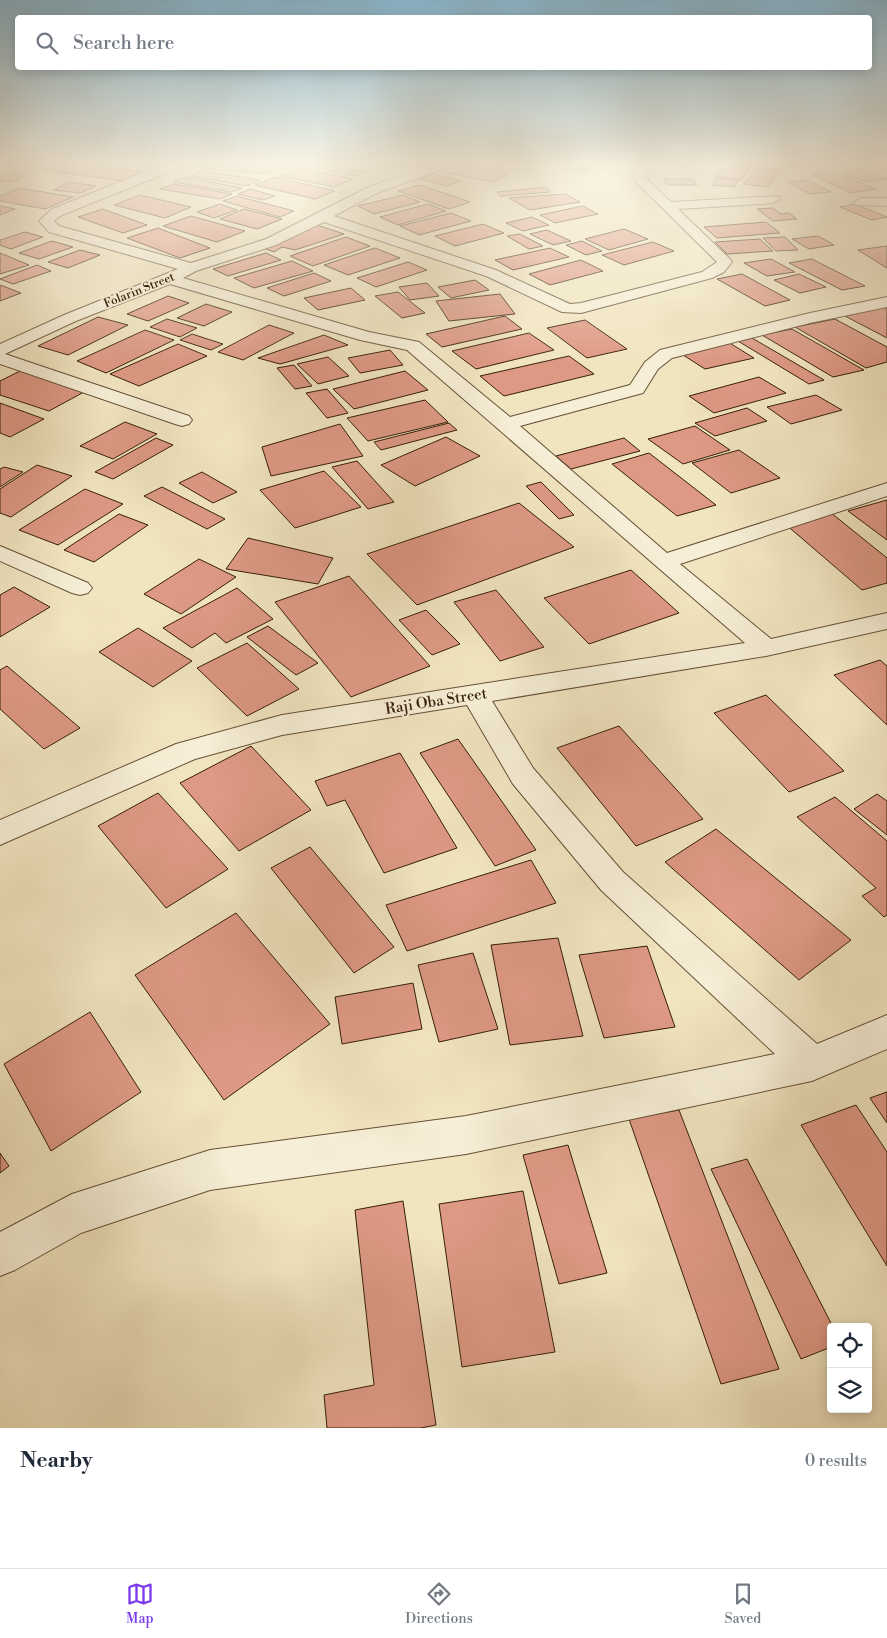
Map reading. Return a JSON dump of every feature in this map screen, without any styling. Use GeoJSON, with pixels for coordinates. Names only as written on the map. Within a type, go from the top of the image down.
{"type":"FeatureCollection","features":[{"type":"Feature","properties":{"kind":"street"},"geometry":{"type":"LineString","coordinates":[[60,231],[191,268]]}},
{"type":"Feature","properties":{"kind":"street","name":"Folarin Street"},"geometry":{"type":"LineString","coordinates":[[0,350],[70,318],[169,279],[191,268],[271,242],[295,231]]}},
{"type":"Feature","properties":{"kind":"street"},"geometry":{"type":"LineString","coordinates":[[364,231],[490,273],[568,309],[598,304],[708,275],[719,269],[725,262],[693,231]]}},
{"type":"Feature","properties":{"kind":"street"},"geometry":{"type":"LineString","coordinates":[[169,279],[366,336],[413,346],[506,424],[663,562],[766,648]]}},
{"type":"Feature","properties":{"kind":"street"},"geometry":{"type":"LineString","coordinates":[[506,424],[637,389],[651,366],[666,354],[810,318],[887,302]]}},
{"type":"Feature","properties":{"kind":"street"},"geometry":{"type":"LineString","coordinates":[[0,358],[182,420]]}},
{"type":"Feature","properties":{"kind":"street"},"geometry":{"type":"LineString","coordinates":[[663,562],[887,489]]}},
{"type":"Feature","properties":{"kind":"street"},"geometry":{"type":"LineString","coordinates":[[0,553],[80,588]]}},
{"type":"Feature","properties":{"kind":"street","name":"Raji Oba Street"},"geometry":{"type":"LineString","coordinates":[[0,833],[186,751],[282,725],[766,648],[887,622]]}},
{"type":"Feature","properties":{"kind":"street"},"geometry":{"type":"LineString","coordinates":[[475,695],[523,776],[612,880],[812,1064]]}},
{"type":"Feature","properties":{"kind":"street"},"geometry":{"type":"LineString","coordinates":[[0,1256],[72,1215],[210,1170],[466,1135],[812,1064],[887,1032]]}},
{"type":"Feature","properties":{"kind":"building"},"geometry":{"type":"Polygon","coordinates":[[[116,231],[130,231],[123,233],[116,231]]]}},
{"type":"Feature","properties":{"kind":"building"},"geometry":{"type":"Polygon","coordinates":[[[150,231],[165,231],[210,248],[180,258],[127,238],[150,231]]]}},
{"type":"Feature","properties":{"kind":"building"},"geometry":{"type":"Polygon","coordinates":[[[179,231],[245,231],[217,242],[179,231]]]}},
{"type":"Feature","properties":{"kind":"building"},"geometry":{"type":"Polygon","coordinates":[[[302,231],[334,231],[344,234],[295,250],[282,247],[274,252],[260,247],[302,231]]]}},
{"type":"Feature","properties":{"kind":"building"},"geometry":{"type":"Polygon","coordinates":[[[410,231],[435,231],[419,235],[410,231]]]}},
{"type":"Feature","properties":{"kind":"building"},"geometry":{"type":"Polygon","coordinates":[[[456,231],[498,231],[504,233],[455,246],[435,236],[456,231]]]}},
{"type":"Feature","properties":{"kind":"building"},"geometry":{"type":"Polygon","coordinates":[[[548,231],[571,241],[553,245],[530,234],[548,231]]]}},
{"type":"Feature","properties":{"kind":"building"},"geometry":{"type":"Polygon","coordinates":[[[618,231],[628,231],[648,239],[609,250],[585,239],[618,231]]]}},
{"type":"Feature","properties":{"kind":"building"},"geometry":{"type":"Polygon","coordinates":[[[708,231],[777,231],[780,233],[717,238],[708,231]]]}},
{"type":"Feature","properties":{"kind":"building"},"geometry":{"type":"Polygon","coordinates":[[[25,232],[43,237],[11,249],[0,245],[0,240],[25,232]]]}},
{"type":"Feature","properties":{"kind":"building"},"geometry":{"type":"Polygon","coordinates":[[[520,234],[543,246],[529,249],[507,236],[520,234]]]}},
{"type":"Feature","properties":{"kind":"building"},"geometry":{"type":"Polygon","coordinates":[[[818,236],[834,245],[809,249],[792,239],[818,236]]]}},
{"type":"Feature","properties":{"kind":"building"},"geometry":{"type":"Polygon","coordinates":[[[346,237],[370,246],[313,266],[290,256],[346,237]]]}},
{"type":"Feature","properties":{"kind":"building"},"geometry":{"type":"Polygon","coordinates":[[[785,237],[798,250],[776,251],[763,238],[785,237]]]}},
{"type":"Feature","properties":{"kind":"building"},"geometry":{"type":"Polygon","coordinates":[[[760,239],[773,251],[727,254],[715,242],[760,239]]]}},
{"type":"Feature","properties":{"kind":"building"},"geometry":{"type":"Polygon","coordinates":[[[52,241],[73,247],[39,259],[19,253],[52,241]]]}},
{"type":"Feature","properties":{"kind":"building"},"geometry":{"type":"Polygon","coordinates":[[[582,241],[602,251],[586,255],[566,245],[582,241]]]}},
{"type":"Feature","properties":{"kind":"building"},"geometry":{"type":"Polygon","coordinates":[[[653,242],[674,251],[624,265],[602,255],[653,242]]]}},
{"type":"Feature","properties":{"kind":"building"},"geometry":{"type":"Polygon","coordinates":[[[887,246],[887,268],[858,250],[887,246]]]}},
{"type":"Feature","properties":{"kind":"building"},"geometry":{"type":"Polygon","coordinates":[[[375,248],[400,258],[348,275],[324,265],[375,248]]]}},
{"type":"Feature","properties":{"kind":"building"},"geometry":{"type":"Polygon","coordinates":[[[550,248],[569,257],[513,270],[495,260],[550,248]]]}},
{"type":"Feature","properties":{"kind":"building"},"geometry":{"type":"Polygon","coordinates":[[[80,250],[100,255],[68,268],[48,262],[80,250]]]}},
{"type":"Feature","properties":{"kind":"building"},"geometry":{"type":"Polygon","coordinates":[[[0,253],[29,265],[0,274],[0,253]]]}},
{"type":"Feature","properties":{"kind":"building"},"geometry":{"type":"Polygon","coordinates":[[[266,253],[281,260],[228,276],[213,269],[266,253]]]}},
{"type":"Feature","properties":{"kind":"building"},"geometry":{"type":"Polygon","coordinates":[[[771,259],[795,272],[767,276],[744,263],[771,259]]]}},
{"type":"Feature","properties":{"kind":"building"},"geometry":{"type":"Polygon","coordinates":[[[812,259],[865,286],[842,290],[789,263],[812,259]]]}},
{"type":"Feature","properties":{"kind":"building"},"geometry":{"type":"Polygon","coordinates":[[[581,260],[603,271],[550,285],[529,274],[581,260]]]}},
{"type":"Feature","properties":{"kind":"building"},"geometry":{"type":"Polygon","coordinates":[[[292,261],[313,271],[254,288],[234,278],[292,261]]]}},
{"type":"Feature","properties":{"kind":"building"},"geometry":{"type":"Polygon","coordinates":[[[408,262],[427,270],[376,287],[357,278],[408,262]]]}},
{"type":"Feature","properties":{"kind":"building"},"geometry":{"type":"Polygon","coordinates":[[[37,265],[51,271],[13,284],[0,279],[37,265]]]}},
{"type":"Feature","properties":{"kind":"building"},"geometry":{"type":"Polygon","coordinates":[[[314,273],[331,281],[284,296],[267,288],[314,273]]]}},
{"type":"Feature","properties":{"kind":"building"},"geometry":{"type":"Polygon","coordinates":[[[742,274],[790,300],[765,306],[717,279],[742,274]]]}},
{"type":"Feature","properties":{"kind":"building"},"geometry":{"type":"Polygon","coordinates":[[[799,274],[826,287],[800,293],[774,280],[799,274]]]}},
{"type":"Feature","properties":{"kind":"building"},"geometry":{"type":"Polygon","coordinates":[[[475,280],[489,290],[451,298],[438,287],[475,280]]]}},
{"type":"Feature","properties":{"kind":"building"},"geometry":{"type":"Polygon","coordinates":[[[427,283],[439,296],[410,300],[399,287],[427,283]]]}},
{"type":"Feature","properties":{"kind":"building"},"geometry":{"type":"Polygon","coordinates":[[[0,285],[21,293],[0,301],[0,285]]]}},
{"type":"Feature","properties":{"kind":"building"},"geometry":{"type":"Polygon","coordinates":[[[351,288],[365,300],[318,310],[304,298],[351,288]]]}},
{"type":"Feature","properties":{"kind":"building"},"geometry":{"type":"Polygon","coordinates":[[[398,292],[425,313],[402,318],[375,296],[398,292]]]}},
{"type":"Feature","properties":{"kind":"building"},"geometry":{"type":"Polygon","coordinates":[[[500,294],[515,314],[449,321],[436,301],[500,294]]]}},
{"type":"Feature","properties":{"kind":"building"},"geometry":{"type":"Polygon","coordinates":[[[168,296],[189,303],[148,321],[127,314],[168,296]]]}},
{"type":"Feature","properties":{"kind":"building"},"geometry":{"type":"Polygon","coordinates":[[[206,304],[232,312],[204,326],[177,318],[206,304]]]}},
{"type":"Feature","properties":{"kind":"building"},"geometry":{"type":"Polygon","coordinates":[[[883,307],[887,309],[887,338],[845,316],[883,307]]]}},
{"type":"Feature","properties":{"kind":"building"},"geometry":{"type":"Polygon","coordinates":[[[505,316],[522,329],[442,347],[426,334],[505,316]]]}},
{"type":"Feature","properties":{"kind":"building"},"geometry":{"type":"Polygon","coordinates":[[[98,317],[128,325],[68,355],[38,346],[98,317]]]}},
{"type":"Feature","properties":{"kind":"building"},"geometry":{"type":"Polygon","coordinates":[[[167,319],[197,328],[180,337],[150,327],[167,319]]]}},
{"type":"Feature","properties":{"kind":"building"},"geometry":{"type":"Polygon","coordinates":[[[835,319],[887,347],[887,362],[866,368],[795,327],[835,319]]]}},
{"type":"Feature","properties":{"kind":"building"},"geometry":{"type":"Polygon","coordinates":[[[585,320],[627,349],[587,358],[547,328],[585,320]]]}},
{"type":"Feature","properties":{"kind":"building"},"geometry":{"type":"Polygon","coordinates":[[[269,325],[294,333],[243,360],[218,352],[269,325]]]}},
{"type":"Feature","properties":{"kind":"building"},"geometry":{"type":"Polygon","coordinates":[[[792,329],[864,370],[833,377],[762,335],[792,329]]]}},
{"type":"Feature","properties":{"kind":"building"},"geometry":{"type":"Polygon","coordinates":[[[145,330],[174,340],[106,373],[77,361],[145,330]]]}},
{"type":"Feature","properties":{"kind":"building"},"geometry":{"type":"Polygon","coordinates":[[[529,333],[554,350],[476,369],[452,351],[529,333]]]}},
{"type":"Feature","properties":{"kind":"building"},"geometry":{"type":"Polygon","coordinates":[[[192,334],[223,344],[211,350],[180,340],[192,334]]]}},
{"type":"Feature","properties":{"kind":"building"},"geometry":{"type":"Polygon","coordinates":[[[324,335],[348,345],[280,364],[258,358],[324,335]]]}},
{"type":"Feature","properties":{"kind":"building"},"geometry":{"type":"Polygon","coordinates":[[[752,338],[824,380],[809,384],[738,341],[752,338]]]}},
{"type":"Feature","properties":{"kind":"building"},"geometry":{"type":"Polygon","coordinates":[[[728,342],[754,358],[705,369],[680,353],[728,342]]]}},
{"type":"Feature","properties":{"kind":"building"},"geometry":{"type":"Polygon","coordinates":[[[178,344],[207,356],[139,386],[110,374],[178,344]]]}},
{"type":"Feature","properties":{"kind":"building"},"geometry":{"type":"Polygon","coordinates":[[[390,350],[403,365],[360,373],[348,358],[390,350]]]}},
{"type":"Feature","properties":{"kind":"building"},"geometry":{"type":"Polygon","coordinates":[[[569,356],[594,374],[504,396],[480,376],[569,356]]]}},
{"type":"Feature","properties":{"kind":"building"},"geometry":{"type":"Polygon","coordinates":[[[328,357],[349,376],[318,384],[297,364],[328,357]]]}},
{"type":"Feature","properties":{"kind":"building"},"geometry":{"type":"Polygon","coordinates":[[[294,365],[312,386],[295,389],[277,368],[294,365]]]}},
{"type":"Feature","properties":{"kind":"building"},"geometry":{"type":"Polygon","coordinates":[[[20,371],[84,392],[49,411],[0,395],[0,381],[20,371]]]}},
{"type":"Feature","properties":{"kind":"building"},"geometry":{"type":"Polygon","coordinates":[[[405,371],[428,390],[354,409],[333,389],[405,371]]]}},
{"type":"Feature","properties":{"kind":"building"},"geometry":{"type":"Polygon","coordinates":[[[759,377],[786,393],[714,413],[689,396],[759,377]]]}},
{"type":"Feature","properties":{"kind":"building"},"geometry":{"type":"Polygon","coordinates":[[[327,389],[348,413],[327,418],[306,393],[327,389]]]}},
{"type":"Feature","properties":{"kind":"building"},"geometry":{"type":"Polygon","coordinates":[[[816,395],[842,410],[791,424],[767,407],[816,395]]]}},
{"type":"Feature","properties":{"kind":"building"},"geometry":{"type":"Polygon","coordinates":[[[425,400],[448,422],[368,441],[347,418],[425,400]]]}},
{"type":"Feature","properties":{"kind":"building"},"geometry":{"type":"Polygon","coordinates":[[[0,403],[44,419],[10,437],[0,433],[0,403]]]}},
{"type":"Feature","properties":{"kind":"building"},"geometry":{"type":"Polygon","coordinates":[[[747,408],[767,421],[715,436],[695,423],[747,408]]]}},
{"type":"Feature","properties":{"kind":"building"},"geometry":{"type":"Polygon","coordinates":[[[125,422],[157,434],[113,459],[80,446],[125,422]]]}},
{"type":"Feature","properties":{"kind":"building"},"geometry":{"type":"Polygon","coordinates":[[[449,423],[457,430],[381,450],[374,442],[449,423]]]}},
{"type":"Feature","properties":{"kind":"building"},"geometry":{"type":"Polygon","coordinates":[[[340,424],[363,456],[271,476],[262,447],[340,424]]]}},
{"type":"Feature","properties":{"kind":"building"},"geometry":{"type":"Polygon","coordinates":[[[695,426],[730,450],[683,464],[648,439],[695,426]]]}},
{"type":"Feature","properties":{"kind":"building"},"geometry":{"type":"Polygon","coordinates":[[[446,437],[480,456],[415,486],[381,465],[446,437]]]}},
{"type":"Feature","properties":{"kind":"building"},"geometry":{"type":"Polygon","coordinates":[[[156,438],[173,445],[113,479],[95,472],[156,438]]]}},
{"type":"Feature","properties":{"kind":"building"},"geometry":{"type":"Polygon","coordinates":[[[624,438],[640,451],[571,469],[556,456],[624,438]]]}},
{"type":"Feature","properties":{"kind":"building"},"geometry":{"type":"Polygon","coordinates":[[[739,450],[780,478],[731,493],[692,463],[739,450]]]}},
{"type":"Feature","properties":{"kind":"building"},"geometry":{"type":"Polygon","coordinates":[[[649,453],[716,505],[677,516],[612,464],[649,453]]]}},
{"type":"Feature","properties":{"kind":"building"},"geometry":{"type":"Polygon","coordinates":[[[357,461],[394,502],[368,509],[332,467],[357,461]]]}},
{"type":"Feature","properties":{"kind":"building"},"geometry":{"type":"Polygon","coordinates":[[[37,465],[72,476],[11,517],[0,513],[0,489],[37,465]]]}},
{"type":"Feature","properties":{"kind":"building"},"geometry":{"type":"Polygon","coordinates":[[[4,467],[23,472],[0,487],[0,469],[4,467]]]}},
{"type":"Feature","properties":{"kind":"building"},"geometry":{"type":"Polygon","coordinates":[[[324,471],[361,507],[295,528],[260,490],[324,471]]]}},
{"type":"Feature","properties":{"kind":"building"},"geometry":{"type":"Polygon","coordinates":[[[202,472],[237,492],[213,503],[179,483],[202,472]]]}},
{"type":"Feature","properties":{"kind":"building"},"geometry":{"type":"Polygon","coordinates":[[[541,482],[574,515],[559,519],[526,486],[541,482]]]}},
{"type":"Feature","properties":{"kind":"building"},"geometry":{"type":"Polygon","coordinates":[[[162,487],[225,519],[207,529],[144,496],[162,487]]]}},
{"type":"Feature","properties":{"kind":"building"},"geometry":{"type":"Polygon","coordinates":[[[85,489],[123,504],[58,545],[19,530],[85,489]]]}},
{"type":"Feature","properties":{"kind":"building"},"geometry":{"type":"Polygon","coordinates":[[[887,500],[887,540],[848,511],[887,500]]]}},
{"type":"Feature","properties":{"kind":"building"},"geometry":{"type":"Polygon","coordinates":[[[519,503],[574,547],[417,605],[367,554],[519,503]]]}},
{"type":"Feature","properties":{"kind":"building"},"geometry":{"type":"Polygon","coordinates":[[[830,512],[887,558],[887,583],[862,590],[784,523],[830,512]]]}},
{"type":"Feature","properties":{"kind":"building"},"geometry":{"type":"Polygon","coordinates":[[[119,514],[148,525],[94,562],[64,550],[119,514]]]}},
{"type":"Feature","properties":{"kind":"building"},"geometry":{"type":"Polygon","coordinates":[[[248,538],[333,558],[318,584],[226,569],[248,538]]]}},
{"type":"Feature","properties":{"kind":"building"},"geometry":{"type":"Polygon","coordinates":[[[199,559],[236,577],[181,614],[144,594],[199,559]]]}},
{"type":"Feature","properties":{"kind":"building"},"geometry":{"type":"Polygon","coordinates":[[[631,570],[679,613],[589,644],[544,598],[631,570]]]}},
{"type":"Feature","properties":{"kind":"building"},"geometry":{"type":"Polygon","coordinates":[[[349,576],[430,666],[351,697],[275,602],[349,576]]]}},
{"type":"Feature","properties":{"kind":"building"},"geometry":{"type":"Polygon","coordinates":[[[14,587],[50,607],[0,637],[0,595],[14,587]]]}},
{"type":"Feature","properties":{"kind":"building"},"geometry":{"type":"Polygon","coordinates":[[[237,588],[273,619],[226,643],[215,633],[192,648],[163,628],[237,588]]]}},
{"type":"Feature","properties":{"kind":"building"},"geometry":{"type":"Polygon","coordinates":[[[496,590],[544,647],[500,661],[454,602],[496,590]]]}},
{"type":"Feature","properties":{"kind":"building"},"geometry":{"type":"Polygon","coordinates":[[[426,610],[460,644],[432,655],[399,620],[426,610]]]}},
{"type":"Feature","properties":{"kind":"building"},"geometry":{"type":"Polygon","coordinates":[[[268,626],[318,663],[296,675],[247,637],[268,626]]]}},
{"type":"Feature","properties":{"kind":"building"},"geometry":{"type":"Polygon","coordinates":[[[138,628],[192,661],[153,687],[99,652],[138,628]]]}},
{"type":"Feature","properties":{"kind":"building"},"geometry":{"type":"Polygon","coordinates":[[[247,643],[299,689],[247,716],[197,668],[247,643]]]}},
{"type":"Feature","properties":{"kind":"building"},"geometry":{"type":"Polygon","coordinates":[[[880,660],[887,666],[887,725],[834,675],[880,660]]]}},
{"type":"Feature","properties":{"kind":"building"},"geometry":{"type":"Polygon","coordinates":[[[7,666],[80,728],[44,749],[0,709],[0,670],[7,666]]]}},
{"type":"Feature","properties":{"kind":"building"},"geometry":{"type":"Polygon","coordinates":[[[766,695],[844,771],[789,792],[714,713],[766,695]]]}},
{"type":"Feature","properties":{"kind":"building"},"geometry":{"type":"Polygon","coordinates":[[[619,726],[703,819],[636,846],[557,748],[619,726]]]}},
{"type":"Feature","properties":{"kind":"building"},"geometry":{"type":"Polygon","coordinates":[[[458,739],[536,850],[495,866],[420,753],[458,739]]]}},
{"type":"Feature","properties":{"kind":"building"},"geometry":{"type":"Polygon","coordinates":[[[251,746],[311,810],[239,851],[180,783],[251,746]]]}},
{"type":"Feature","properties":{"kind":"building"},"geometry":{"type":"Polygon","coordinates":[[[400,753],[457,848],[384,873],[345,800],[327,806],[315,781],[400,753]]]}},
{"type":"Feature","properties":{"kind":"building"},"geometry":{"type":"Polygon","coordinates":[[[158,793],[228,869],[166,908],[98,826],[158,793]]]}},
{"type":"Feature","properties":{"kind":"building"},"geometry":{"type":"Polygon","coordinates":[[[877,794],[887,801],[887,835],[854,809],[877,794]]]}},
{"type":"Feature","properties":{"kind":"building"},"geometry":{"type":"Polygon","coordinates":[[[835,797],[887,841],[887,915],[884,917],[862,896],[876,888],[797,817],[835,797]]]}},
{"type":"Feature","properties":{"kind":"building"},"geometry":{"type":"Polygon","coordinates":[[[716,829],[851,940],[799,980],[665,862],[716,829]]]}},
{"type":"Feature","properties":{"kind":"building"},"geometry":{"type":"Polygon","coordinates":[[[310,847],[394,947],[354,973],[271,868],[310,847]]]}},
{"type":"Feature","properties":{"kind":"building"},"geometry":{"type":"Polygon","coordinates":[[[531,860],[556,903],[407,951],[386,905],[531,860]]]}},
{"type":"Feature","properties":{"kind":"building"},"geometry":{"type":"Polygon","coordinates":[[[236,913],[330,1024],[224,1100],[135,975],[236,913]]]}},
{"type":"Feature","properties":{"kind":"building"},"geometry":{"type":"Polygon","coordinates":[[[558,938],[583,1036],[510,1045],[491,945],[558,938]]]}},
{"type":"Feature","properties":{"kind":"building"},"geometry":{"type":"Polygon","coordinates":[[[647,946],[675,1027],[604,1038],[579,955],[647,946]]]}},
{"type":"Feature","properties":{"kind":"building"},"geometry":{"type":"Polygon","coordinates":[[[473,953],[498,1029],[439,1042],[418,965],[473,953]]]}},
{"type":"Feature","properties":{"kind":"building"},"geometry":{"type":"Polygon","coordinates":[[[413,983],[422,1029],[342,1044],[335,997],[413,983]]]}},
{"type":"Feature","properties":{"kind":"building"},"geometry":{"type":"Polygon","coordinates":[[[90,1012],[141,1092],[51,1151],[4,1064],[90,1012]]]}},
{"type":"Feature","properties":{"kind":"building"},"geometry":{"type":"Polygon","coordinates":[[[887,1092],[887,1123],[870,1098],[887,1092]]]}},
{"type":"Feature","properties":{"kind":"building"},"geometry":{"type":"Polygon","coordinates":[[[856,1105],[887,1152],[887,1266],[801,1125],[856,1105]]]}},
{"type":"Feature","properties":{"kind":"building"},"geometry":{"type":"Polygon","coordinates":[[[679,1110],[779,1369],[721,1384],[629,1119],[679,1110]]]}},
{"type":"Feature","properties":{"kind":"building"},"geometry":{"type":"Polygon","coordinates":[[[568,1145],[607,1273],[559,1284],[523,1155],[568,1145]]]}},
{"type":"Feature","properties":{"kind":"building"},"geometry":{"type":"Polygon","coordinates":[[[0,1153],[9,1166],[0,1173],[0,1153]]]}},
{"type":"Feature","properties":{"kind":"building"},"geometry":{"type":"Polygon","coordinates":[[[747,1159],[831,1323],[827,1323],[827,1349],[801,1359],[711,1169],[747,1159]]]}},
{"type":"Feature","properties":{"kind":"building"},"geometry":{"type":"Polygon","coordinates":[[[523,1191],[555,1352],[462,1367],[439,1204],[523,1191]]]}},
{"type":"Feature","properties":{"kind":"building"},"geometry":{"type":"Polygon","coordinates":[[[403,1201],[436,1425],[421,1428],[327,1428],[324,1395],[374,1385],[355,1210],[403,1201]]]}}]}
